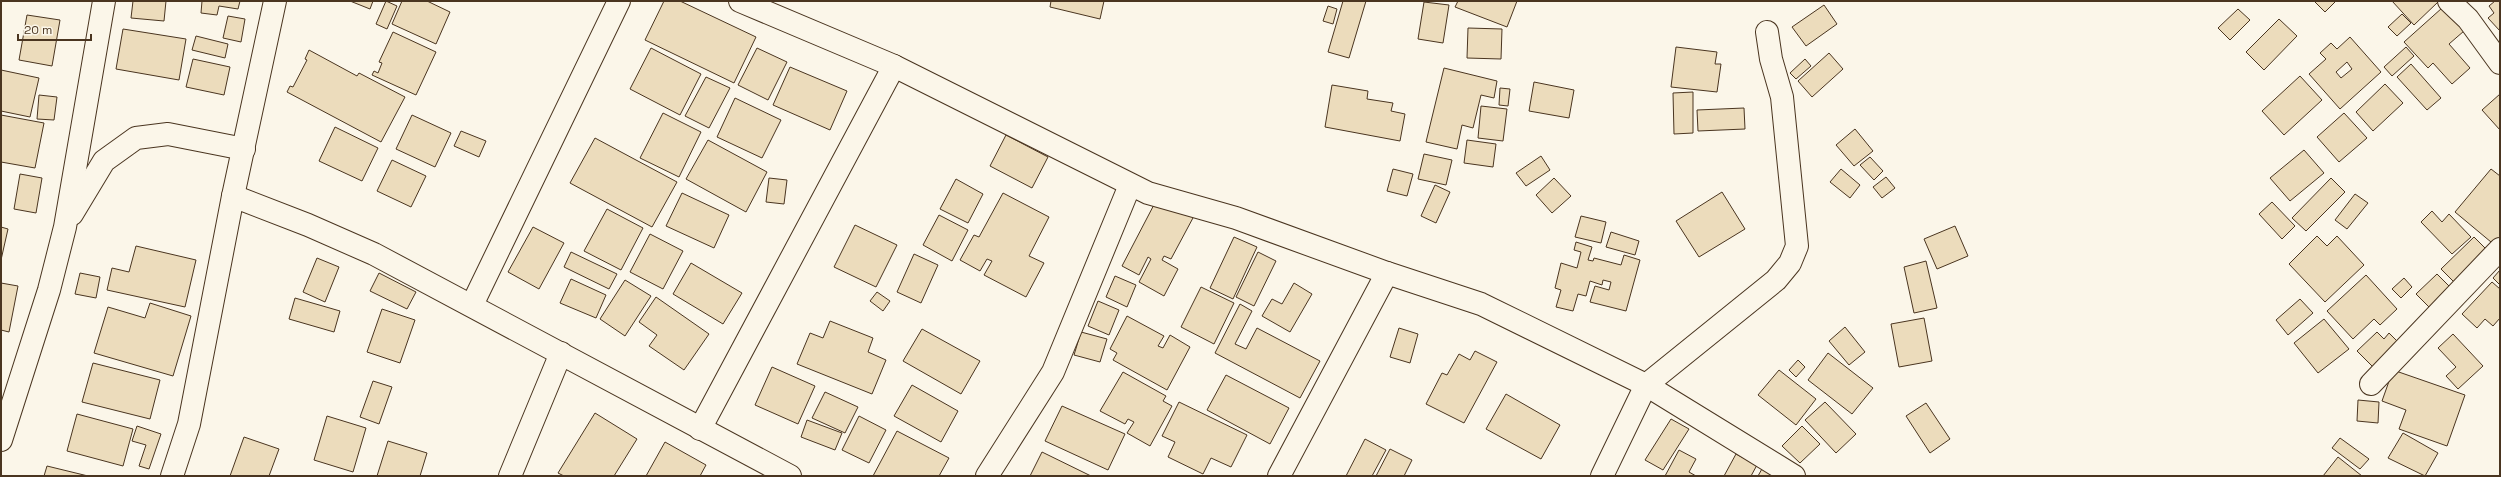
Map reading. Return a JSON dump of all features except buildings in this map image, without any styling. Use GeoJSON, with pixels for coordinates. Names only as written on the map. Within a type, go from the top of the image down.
{"type":"FeatureCollection","features":[{"type":"Feature","properties":{"kind":"street"},"geometry":{"type":"LineString","coordinates":[[1,440],[49,290],[65,227],[104,1]]}},
{"type":"Feature","properties":{"kind":"street"},"geometry":{"type":"LineString","coordinates":[[172,476],[189,424],[233,196],[275,1]]}},
{"type":"Feature","properties":{"kind":"street"},"geometry":{"type":"LineString","coordinates":[[472,305],[619,1]]}},
{"type":"Feature","properties":{"kind":"street"},"geometry":{"type":"LineString","coordinates":[[740,1],[894,66],[1148,193],[1236,218],[1387,273],[1481,304],[1646,385],[1794,476]]}},
{"type":"Feature","properties":{"kind":"street"},"geometry":{"type":"LineString","coordinates":[[2449,1],[2468,19],[2500,63]]}},
{"type":"Feature","properties":{"kind":"street"},"geometry":{"type":"LineString","coordinates":[[1602,476],[1646,385],[1776,280],[1790,263],[1797,246],[1782,97],[1771,59],[1767,32]]}},
{"type":"Feature","properties":{"kind":"street"},"geometry":{"type":"LineString","coordinates":[[700,429],[894,66]]}},
{"type":"Feature","properties":{"kind":"street"},"geometry":{"type":"LineString","coordinates":[[65,227],[104,161],[136,138],[168,134],[244,149]]}},
{"type":"Feature","properties":{"kind":"street"},"geometry":{"type":"LineString","coordinates":[[987,476],[1053,372],[1130,185]]}},
{"type":"Feature","properties":{"kind":"street"},"geometry":{"type":"LineString","coordinates":[[233,196],[308,225],[374,254],[790,476]]}},
{"type":"Feature","properties":{"kind":"street"},"geometry":{"type":"LineString","coordinates":[[2371,384],[2500,249]]}},
{"type":"Feature","properties":{"kind":"street"},"geometry":{"type":"LineString","coordinates":[[1279,476],[1387,273]]}},
{"type":"Feature","properties":{"kind":"street"},"geometry":{"type":"LineString","coordinates":[[510,476],[561,353]]}}]}
